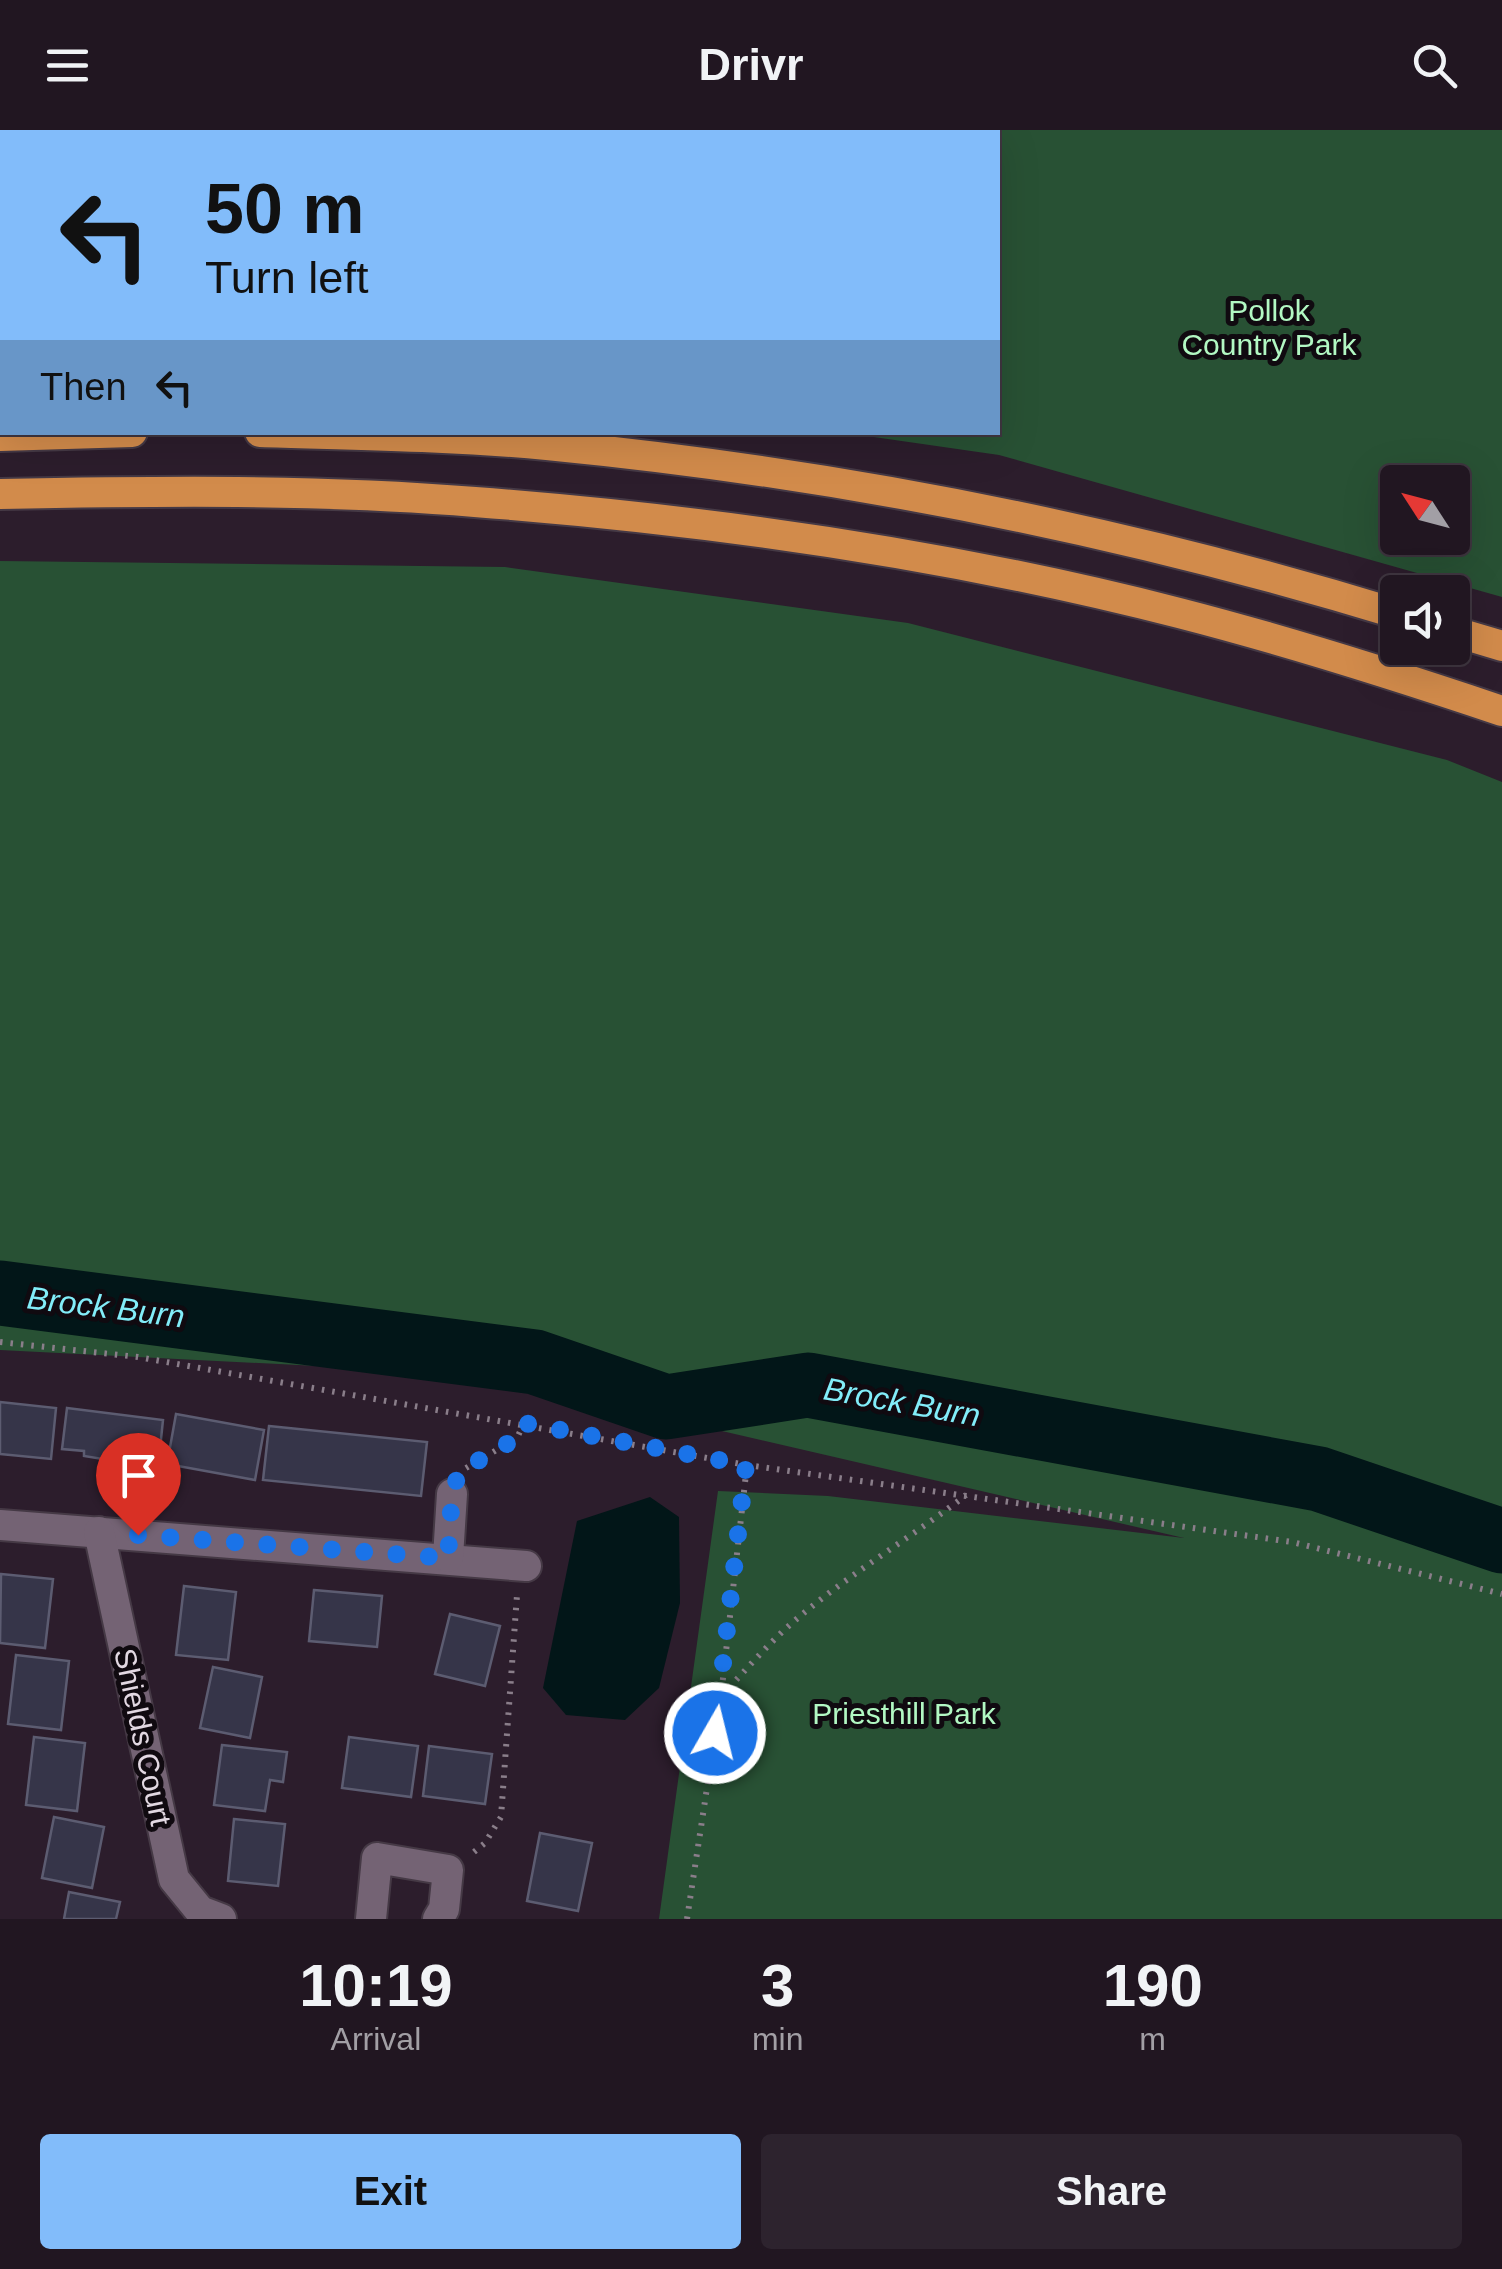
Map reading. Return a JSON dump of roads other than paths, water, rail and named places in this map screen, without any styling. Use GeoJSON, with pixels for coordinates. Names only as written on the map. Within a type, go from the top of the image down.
{"type":"FeatureCollection","features":[{"type":"Feature","properties":{"kind":"highway"},"geometry":{"type":"LineString","coordinates":[[0,436],[33,435]]}},
{"type":"Feature","properties":{"kind":"highway"},"geometry":{"type":"LineString","coordinates":[[326,435],[545,445],[854,484],[1098,532],[1380,609]]}},
{"type":"Feature","properties":{"kind":"highway"},"geometry":{"type":"LineString","coordinates":[[0,494],[270,492],[475,502],[707,526],[888,552],[1176,612],[1290,643],[1502,710]]}},
{"type":"Feature","properties":{"kind":"highway"},"geometry":{"type":"LineString","coordinates":[[1470,636],[1502,646]]}},
{"type":"Feature","properties":{"kind":"street"},"geometry":{"type":"LineString","coordinates":[[448,1558],[452,1494]]}},
{"type":"Feature","properties":{"kind":"street"},"geometry":{"type":"LineString","coordinates":[[0,1524],[522,1566]]}},
{"type":"Feature","properties":{"kind":"street","name":"Shields Court"},"geometry":{"type":"LineString","coordinates":[[100,1532],[174,1879],[200,1911],[221,1919]]}},
{"type":"Feature","properties":{"kind":"street"},"geometry":{"type":"LineString","coordinates":[[372,1919],[377,1858],[448,1870],[444,1909],[438,1919]]}},
{"type":"Feature","properties":{"kind":"waterway","name":"Brock Burn"},"geometry":{"type":"LineString","coordinates":[[0,1293],[535,1362],[666,1407],[808,1385],[1319,1479],[1502,1541]]}},
{"type":"Feature","properties":{"kind":"park label","name":"Pollok Country Park"},"geometry":{"type":"Point","coordinates":[1269,327]}},
{"type":"Feature","properties":{"kind":"park label","name":"Priesthill Park"},"geometry":{"type":"Point","coordinates":[904,1713]}}]}
